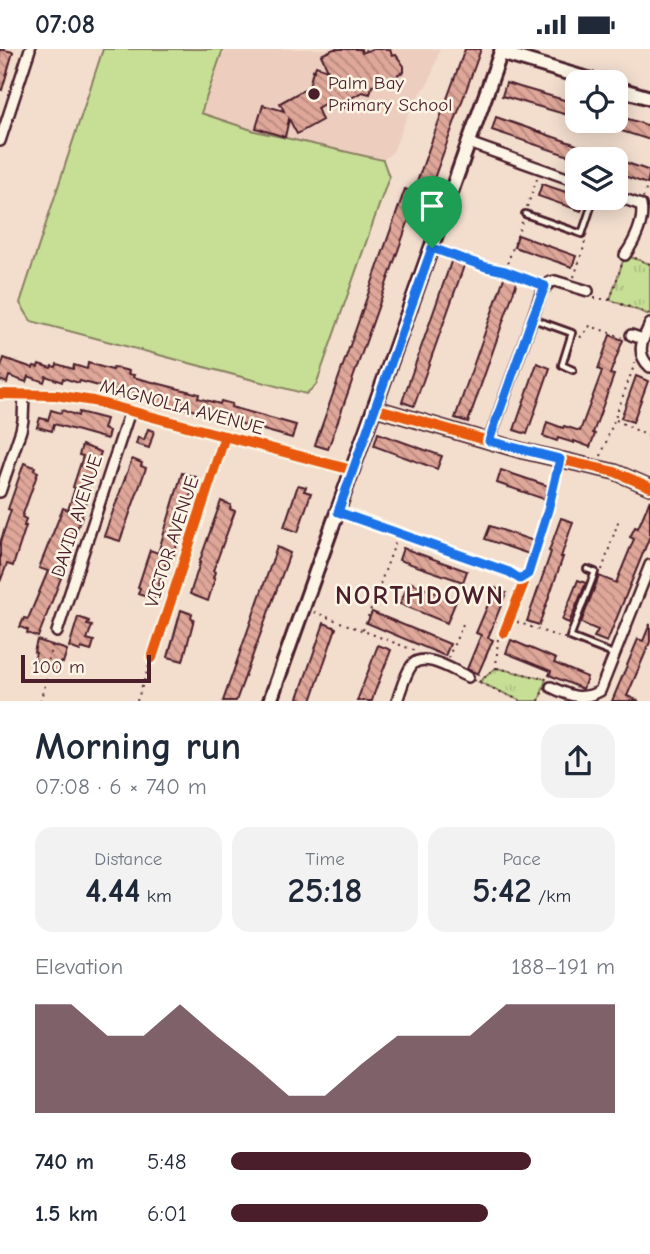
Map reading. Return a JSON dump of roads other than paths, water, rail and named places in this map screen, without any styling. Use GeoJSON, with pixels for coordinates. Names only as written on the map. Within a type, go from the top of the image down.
{"type":"FeatureCollection","features":[{"type":"Feature","properties":{"kind":"main road"},"geometry":{"type":"LineString","coordinates":[[270,701],[501,51],[565,71]]}},
{"type":"Feature","properties":{"kind":"main road"},"geometry":{"type":"LineString","coordinates":[[628,92],[650,98]]}},
{"type":"Feature","properties":{"kind":"main road"},"geometry":{"type":"LineString","coordinates":[[374,408],[489,441],[597,467],[650,487]]}},
{"type":"Feature","properties":{"kind":"street"},"geometry":{"type":"LineString","coordinates":[[0,141],[30,49]]}},
{"type":"Feature","properties":{"kind":"street"},"geometry":{"type":"LineString","coordinates":[[469,143],[565,177]]}},
{"type":"Feature","properties":{"kind":"street"},"geometry":{"type":"LineString","coordinates":[[625,255],[632,246],[643,213],[641,205],[628,200]]}},
{"type":"Feature","properties":{"kind":"street"},"geometry":{"type":"LineString","coordinates":[[574,286],[580,277]]}},
{"type":"Feature","properties":{"kind":"street"},"geometry":{"type":"LineString","coordinates":[[489,441],[545,286],[555,281],[588,291]]}},
{"type":"Feature","properties":{"kind":"street"},"geometry":{"type":"LineString","coordinates":[[650,324],[640,354],[650,367]]}},
{"type":"Feature","properties":{"kind":"street"},"geometry":{"type":"LineString","coordinates":[[631,335],[643,339]]}},
{"type":"Feature","properties":{"kind":"street","name":"MAGNOLIA AVENUE"},"geometry":{"type":"LineString","coordinates":[[0,394],[77,398],[352,470]]}},
{"type":"Feature","properties":{"kind":"street"},"geometry":{"type":"LineString","coordinates":[[0,492],[21,430],[24,395]]}},
{"type":"Feature","properties":{"kind":"street","name":"DAVID AVENUE"},"geometry":{"type":"LineString","coordinates":[[57,632],[130,411]]}},
{"type":"Feature","properties":{"kind":"street","name":"VICTOR AVENUE"},"geometry":{"type":"LineString","coordinates":[[152,658],[225,436]]}},
{"type":"Feature","properties":{"kind":"street"},"geometry":{"type":"LineString","coordinates":[[338,512],[509,572],[520,579],[523,585],[504,633]]}},
{"type":"Feature","properties":{"kind":"street"},"geometry":{"type":"LineString","coordinates":[[551,687],[566,698],[592,697],[600,691],[650,565]]}},
{"type":"Feature","properties":{"kind":"street"},"geometry":{"type":"LineString","coordinates":[[401,700],[411,666],[419,659],[428,659],[468,677]]}},
{"type":"Feature","properties":{"kind":"lane"},"geometry":{"type":"LineString","coordinates":[[525,214],[582,234],[590,210]]}},
{"type":"Feature","properties":{"kind":"lane"},"geometry":{"type":"LineString","coordinates":[[532,319],[572,333],[562,365],[573,370]]}},
{"type":"Feature","properties":{"kind":"lane"},"geometry":{"type":"LineString","coordinates":[[587,569],[595,572],[570,636],[614,655]]}},
{"type":"Feature","properties":{"kind":"place","name":"Palm Bay Primary School"},"geometry":{"type":"Point","coordinates":[314,94]}},
{"type":"Feature","properties":{"kind":"district","name":"NORTHDOWN"},"geometry":{"type":"Point","coordinates":[420,596]}}]}
